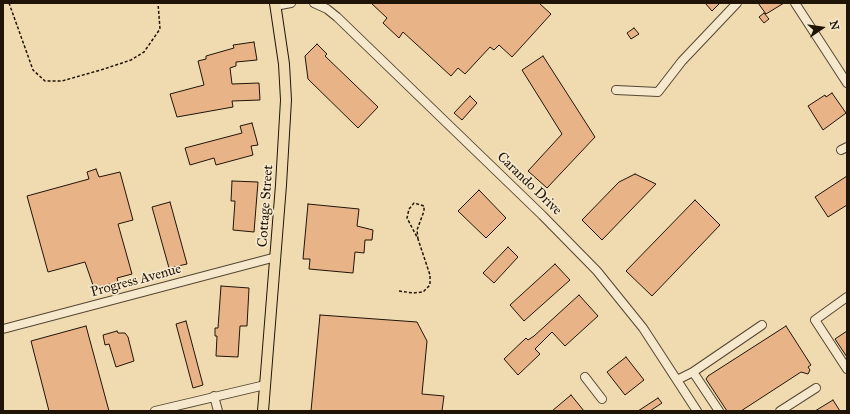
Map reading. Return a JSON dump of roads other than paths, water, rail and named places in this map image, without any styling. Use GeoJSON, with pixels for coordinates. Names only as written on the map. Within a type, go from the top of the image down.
{"type":"FeatureCollection","features":[{"type":"Feature","properties":{"kind":"main road","name":"Cottage Street"},"geometry":{"type":"LineString","coordinates":[[263,411],[276,257],[286,100],[284,64],[275,4]]}},
{"type":"Feature","properties":{"kind":"street"},"geometry":{"type":"LineString","coordinates":[[275,4],[291,3]]}},
{"type":"Feature","properties":{"kind":"street","name":"Carando Drive"},"geometry":{"type":"LineString","coordinates":[[314,3],[327,9],[337,18],[564,237],[597,271],[639,323],[697,411]]}},
{"type":"Feature","properties":{"kind":"street"},"geometry":{"type":"LineString","coordinates":[[616,90],[658,92],[682,61],[737,3]]}},
{"type":"Feature","properties":{"kind":"street"},"geometry":{"type":"LineString","coordinates":[[795,3],[847,83]]}},
{"type":"Feature","properties":{"kind":"street","name":"Progress Avenue"},"geometry":{"type":"LineString","coordinates":[[3,329],[276,257]]}},
{"type":"Feature","properties":{"kind":"street"},"geometry":{"type":"LineString","coordinates":[[847,297],[815,320],[847,369]]}},
{"type":"Feature","properties":{"kind":"street"},"geometry":{"type":"LineString","coordinates":[[677,380],[693,372],[762,325]]}},
{"type":"Feature","properties":{"kind":"street"},"geometry":{"type":"LineString","coordinates":[[693,372],[718,411]]}},
{"type":"Feature","properties":{"kind":"street"},"geometry":{"type":"LineString","coordinates":[[585,377],[602,399]]}},
{"type":"Feature","properties":{"kind":"street"},"geometry":{"type":"LineString","coordinates":[[155,411],[264,385]]}},
{"type":"Feature","properties":{"kind":"street"},"geometry":{"type":"LineString","coordinates":[[780,411],[816,388]]}},
{"type":"Feature","properties":{"kind":"street"},"geometry":{"type":"LineString","coordinates":[[214,396],[218,411]]}}]}
